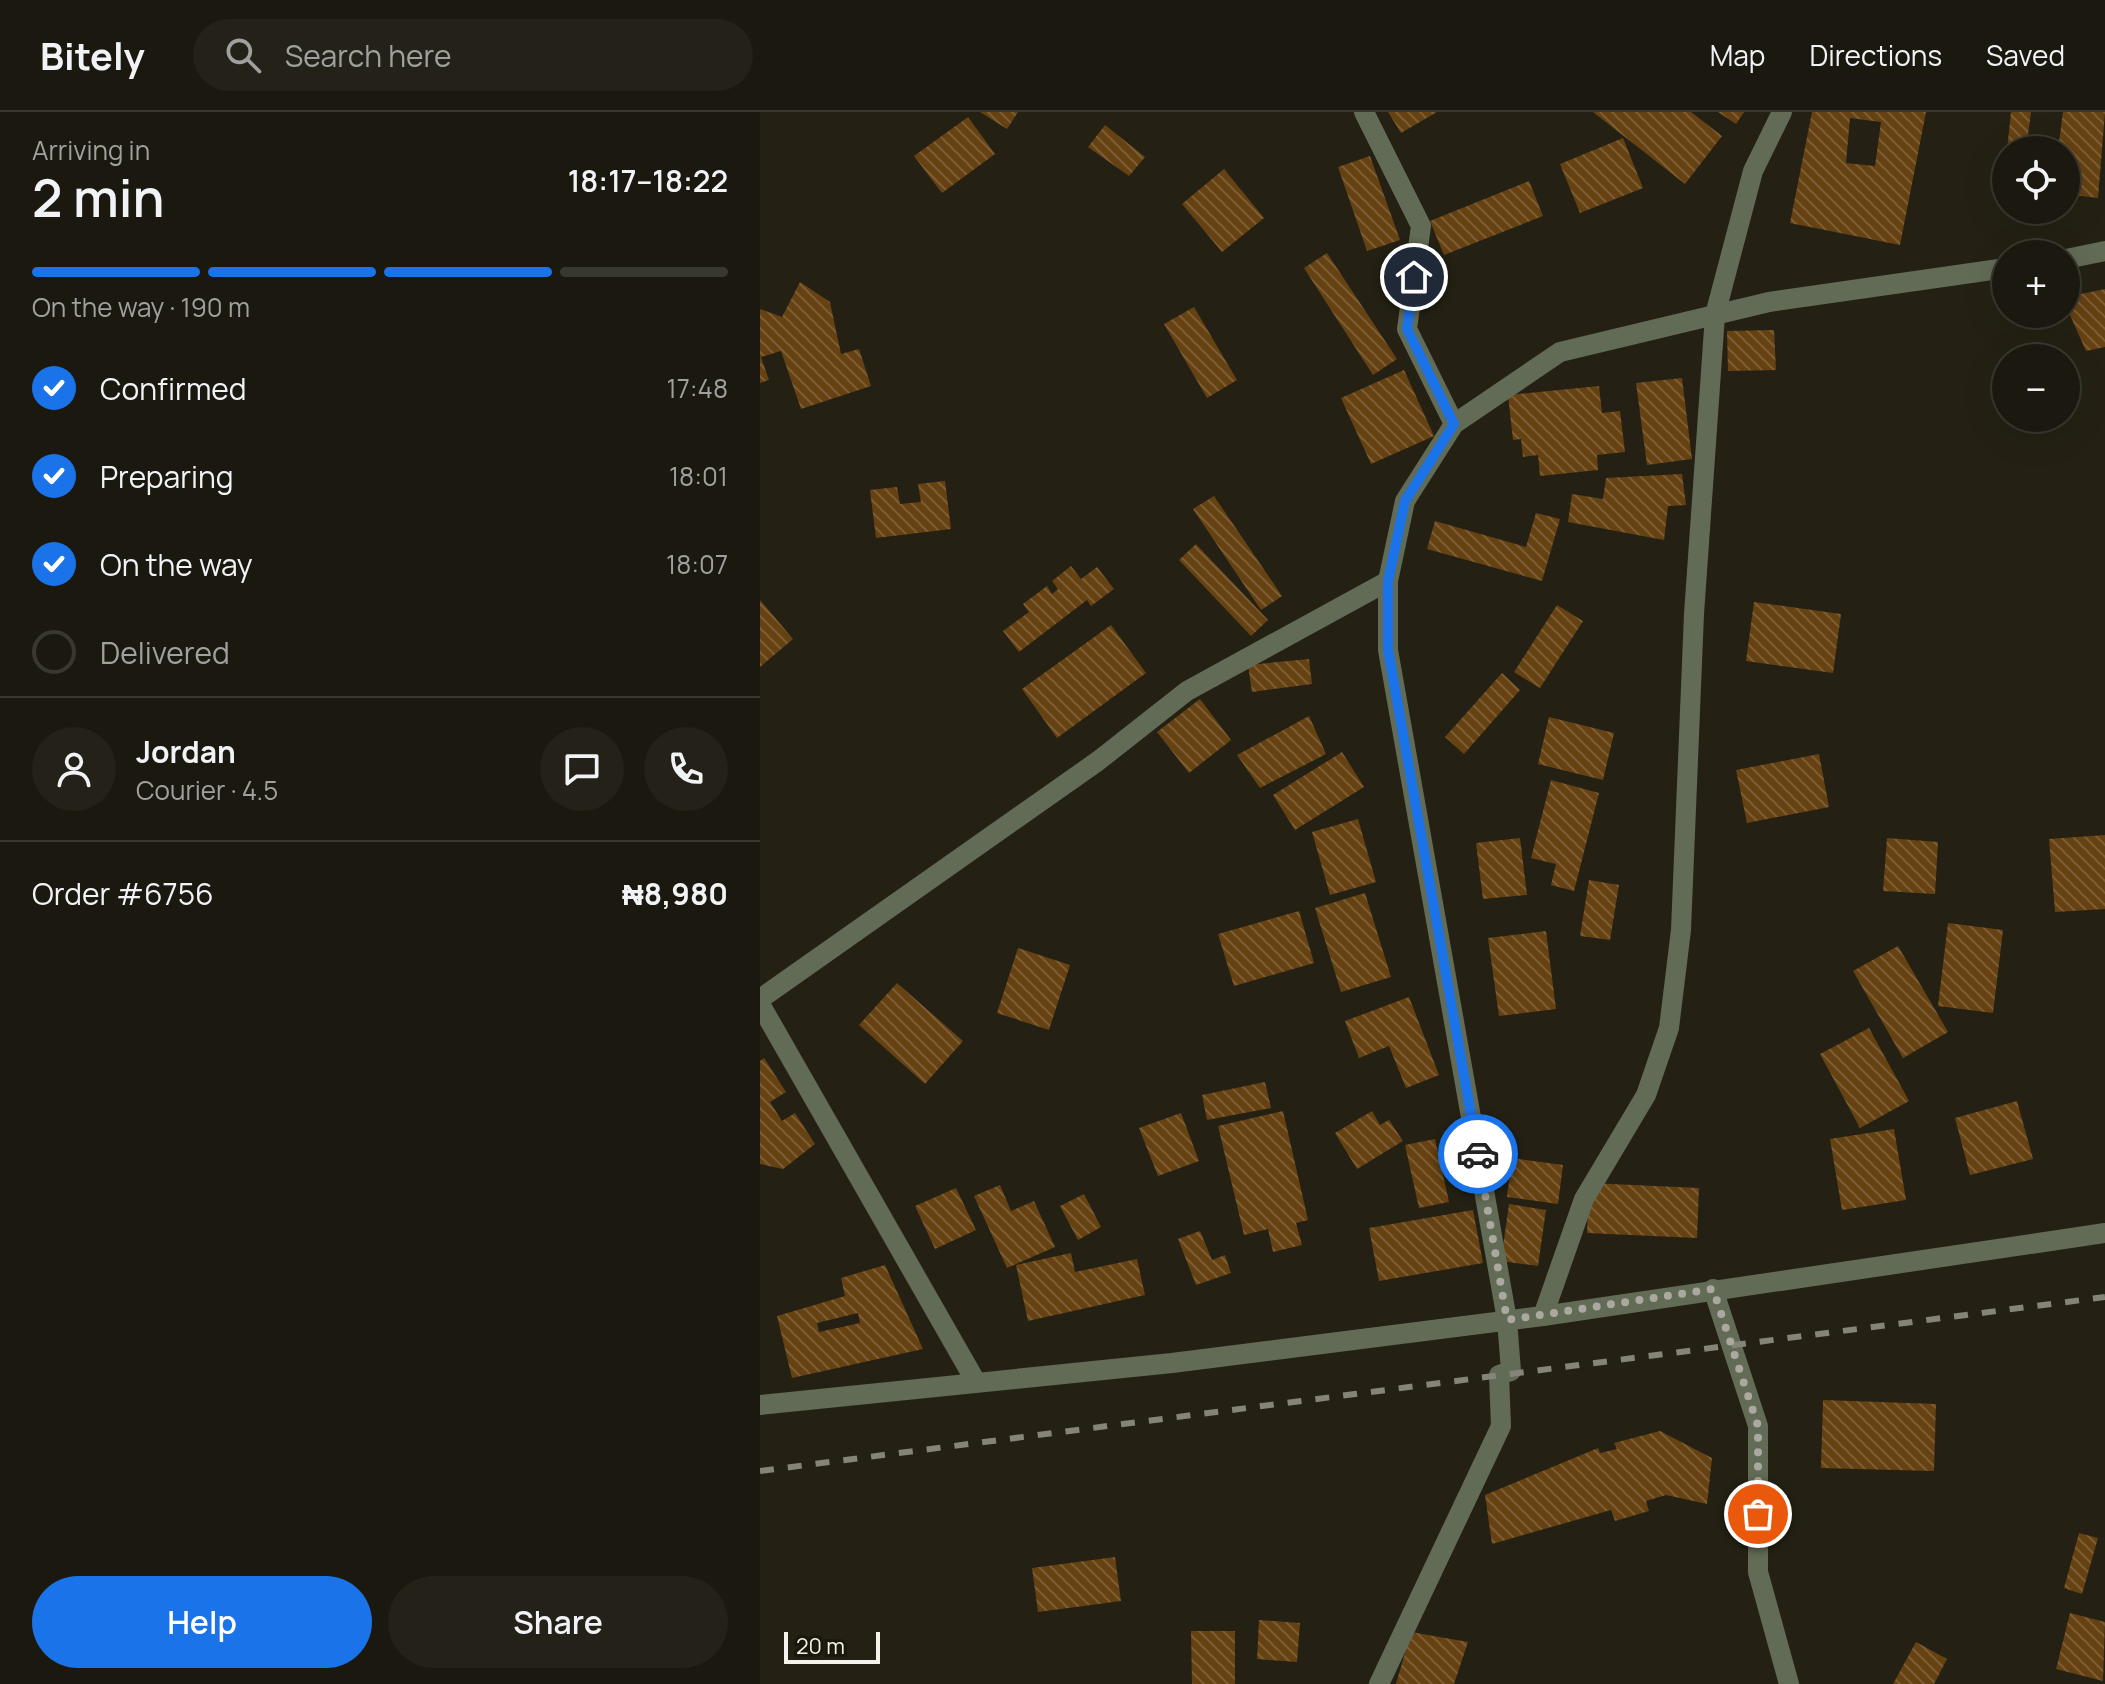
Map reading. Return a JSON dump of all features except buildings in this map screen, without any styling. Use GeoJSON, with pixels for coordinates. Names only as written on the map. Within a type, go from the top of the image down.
{"type":"FeatureCollection","features":[{"type":"Feature","properties":{"kind":"street"},"geometry":{"type":"LineString","coordinates":[[1364,112],[1421,226],[1407,329],[1454,424]]}},
{"type":"Feature","properties":{"kind":"street"},"geometry":{"type":"LineString","coordinates":[[1543,1316],[1584,1199],[1646,1095],[1669,1028],[1681,930],[1695,599],[1715,315],[1753,171],[1782,112]]}},
{"type":"Feature","properties":{"kind":"street"},"geometry":{"type":"LineString","coordinates":[[2080,256],[2105,251]]}},
{"type":"Feature","properties":{"kind":"street"},"geometry":{"type":"LineString","coordinates":[[1379,1684],[1501,1426],[1499,1375],[1511,1371],[1507,1320],[1388,650],[1388,581],[1405,501],[1454,424],[1560,352],[1769,302],[1992,270]]}},
{"type":"Feature","properties":{"kind":"street"},"geometry":{"type":"LineString","coordinates":[[976,1382],[760,1002],[1098,761],[1187,691],[1388,581]]}},
{"type":"Feature","properties":{"kind":"street"},"geometry":{"type":"LineString","coordinates":[[760,1405],[1172,1363],[1543,1316],[2105,1233]]}},
{"type":"Feature","properties":{"kind":"street"},"geometry":{"type":"LineString","coordinates":[[1713,1289],[1758,1426],[1758,1572],[1789,1684]]}},
{"type":"Feature","properties":{"kind":"railway"},"geometry":{"type":"LineString","coordinates":[[760,1471],[2105,1297]]}},
{"type":"Feature","properties":{"kind":"way so far"},"geometry":{"type":"LineString","coordinates":[[1478,1154],[1507,1320],[1713,1289],[1734,1345],[1758,1426],[1758,1514]]}},
{"type":"Feature","properties":{"kind":"route"},"geometry":{"type":"LineString","coordinates":[[1414,277],[1407,329],[1415,352],[1454,424],[1405,501],[1388,581],[1388,650],[1478,1154]]}}]}
